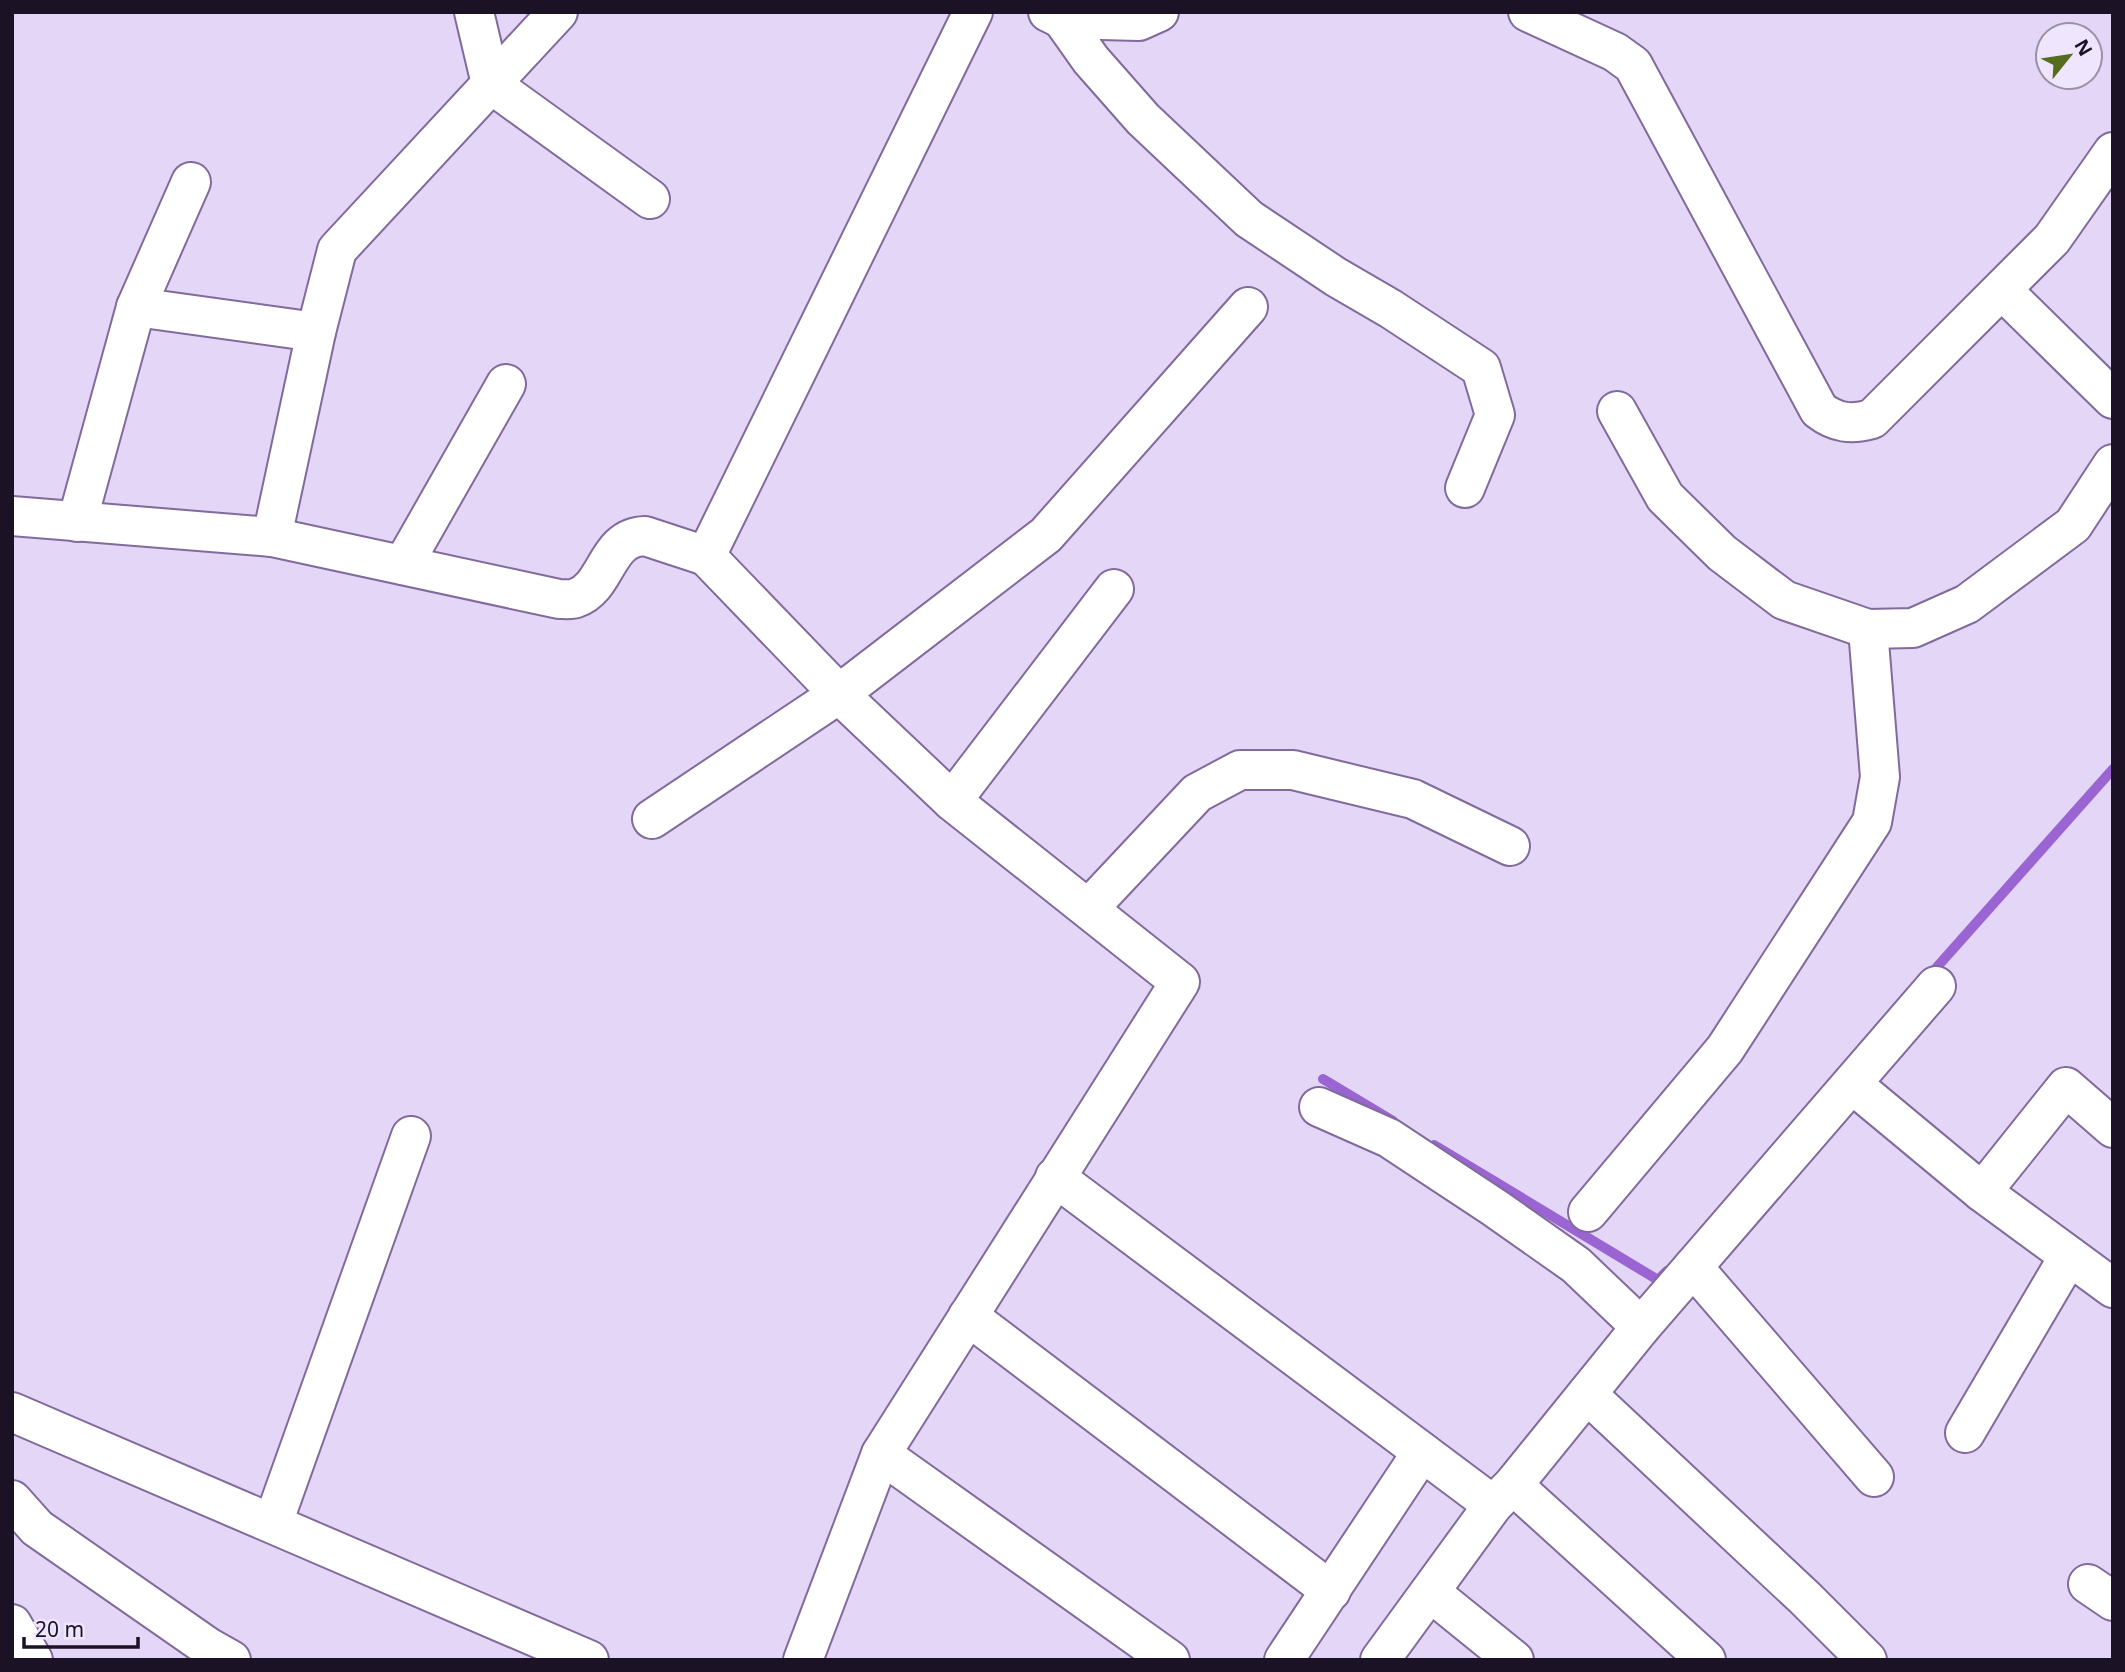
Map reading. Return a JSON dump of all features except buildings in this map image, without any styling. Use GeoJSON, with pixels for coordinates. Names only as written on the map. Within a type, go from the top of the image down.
{"type":"FeatureCollection","features":[{"type":"Feature","properties":{"kind":"street"},"geometry":{"type":"LineString","coordinates":[[474,12],[491,84],[650,199]]}},
{"type":"Feature","properties":{"kind":"street"},"geometry":{"type":"LineString","coordinates":[[272,537],[316,332],[337,250],[558,12]]}},
{"type":"Feature","properties":{"kind":"street"},"geometry":{"type":"LineString","coordinates":[[706,556],[973,12]]}},
{"type":"Feature","properties":{"kind":"street"},"geometry":{"type":"LineString","coordinates":[[1055,16],[1139,21],[1159,12]]}},
{"type":"Feature","properties":{"kind":"street"},"geometry":{"type":"LineString","coordinates":[[1528,12],[1615,52],[1633,65],[1819,410],[1831,420],[1855,424],[1872,419],[2052,239],[2113,152]]}},
{"type":"Feature","properties":{"kind":"street"},"geometry":{"type":"LineString","coordinates":[[1055,16],[1143,118],[1249,219],[1481,368],[1495,415],[1465,488]]}},
{"type":"Feature","properties":{"kind":"street"},"geometry":{"type":"LineString","coordinates":[[77,522],[136,307],[191,182]]}},
{"type":"Feature","properties":{"kind":"street"},"geometry":{"type":"LineString","coordinates":[[2001,290],[2113,399]]}},
{"type":"Feature","properties":{"kind":"street"},"geometry":{"type":"LineString","coordinates":[[136,307],[316,332]]}},
{"type":"Feature","properties":{"kind":"street"},"geometry":{"type":"LineString","coordinates":[[652,819],[839,694],[1046,535],[1248,307]]}},
{"type":"Feature","properties":{"kind":"street"},"geometry":{"type":"LineString","coordinates":[[403,565],[506,384]]}},
{"type":"Feature","properties":{"kind":"street"},"geometry":{"type":"LineString","coordinates":[[1616,411],[1665,497],[1722,553],[1784,600],[1868,629],[1913,628],[1967,604],[2073,525],[2113,464]]}},
{"type":"Feature","properties":{"kind":"street"},"geometry":{"type":"LineString","coordinates":[[12,516],[272,537],[559,599],[576,598],[588,590],[617,549],[626,540],[636,537],[645,536],[706,556],[839,694],[952,801],[1180,982],[881,1454],[803,1660]]}},
{"type":"Feature","properties":{"kind":"street"},"geometry":{"type":"LineString","coordinates":[[952,801],[1114,589]]}},
{"type":"Feature","properties":{"kind":"street"},"geometry":{"type":"LineString","coordinates":[[1588,1212],[1725,1049],[1872,822],[1880,777],[1868,629]]}},
{"type":"Feature","properties":{"kind":"street"},"geometry":{"type":"LineString","coordinates":[[1089,908],[1197,793],[1240,770],[1293,770],[1413,799],[1510,846]]}},
{"type":"Feature","properties":{"kind":"street"},"geometry":{"type":"LineString","coordinates":[[1380,1660],[1503,1495],[1641,1327],[1936,986]]}},
{"type":"Feature","properties":{"kind":"street"},"geometry":{"type":"LineString","coordinates":[[1852,1084],[1982,1192],[2113,1288]]}},
{"type":"Feature","properties":{"kind":"street"},"geometry":{"type":"LineString","coordinates":[[1982,1192],[2066,1087],[2113,1128]]}},
{"type":"Feature","properties":{"kind":"street"},"geometry":{"type":"LineString","coordinates":[[1319,1107],[1389,1138],[1495,1208],[1576,1265],[1641,1327]]}},
{"type":"Feature","properties":{"kind":"street"},"geometry":{"type":"LineString","coordinates":[[272,1523],[411,1136]]}},
{"type":"Feature","properties":{"kind":"street"},"geometry":{"type":"LineString","coordinates":[[1055,1177],[1422,1452],[1503,1495],[1706,1660]]}},
{"type":"Feature","properties":{"kind":"street"},"geometry":{"type":"LineString","coordinates":[[1965,1433],[2068,1256]]}},
{"type":"Feature","properties":{"kind":"street"},"geometry":{"type":"LineString","coordinates":[[1693,1266],[1874,1477]]}},
{"type":"Feature","properties":{"kind":"street"},"geometry":{"type":"LineString","coordinates":[[968,1316],[1331,1591]]}},
{"type":"Feature","properties":{"kind":"street"},"geometry":{"type":"LineString","coordinates":[[1587,1394],[1805,1598],[1867,1660]]}},
{"type":"Feature","properties":{"kind":"street"},"geometry":{"type":"LineString","coordinates":[[12,1412],[589,1660]]}},
{"type":"Feature","properties":{"kind":"street"},"geometry":{"type":"LineString","coordinates":[[1284,1660],[1422,1452]]}},
{"type":"Feature","properties":{"kind":"street"},"geometry":{"type":"LineString","coordinates":[[881,1454],[1170,1660]]}},
{"type":"Feature","properties":{"kind":"street"},"geometry":{"type":"LineString","coordinates":[[12,1500],[37,1528],[208,1655]]}},
{"type":"Feature","properties":{"kind":"street"},"geometry":{"type":"LineString","coordinates":[[1430,1592],[1514,1660]]}},
{"type":"Feature","properties":{"kind":"street"},"geometry":{"type":"LineString","coordinates":[[12,1624],[33,1660]]}},
{"type":"Feature","properties":{"kind":"waterway"},"geometry":{"type":"LineString","coordinates":[[1929,976],[2113,769]]}},
{"type":"Feature","properties":{"kind":"waterway"},"geometry":{"type":"LineString","coordinates":[[1323,1079],[1393,1121]]}},
{"type":"Feature","properties":{"kind":"waterway"},"geometry":{"type":"LineString","coordinates":[[1434,1145],[1658,1280],[1667,1271]]}}]}
